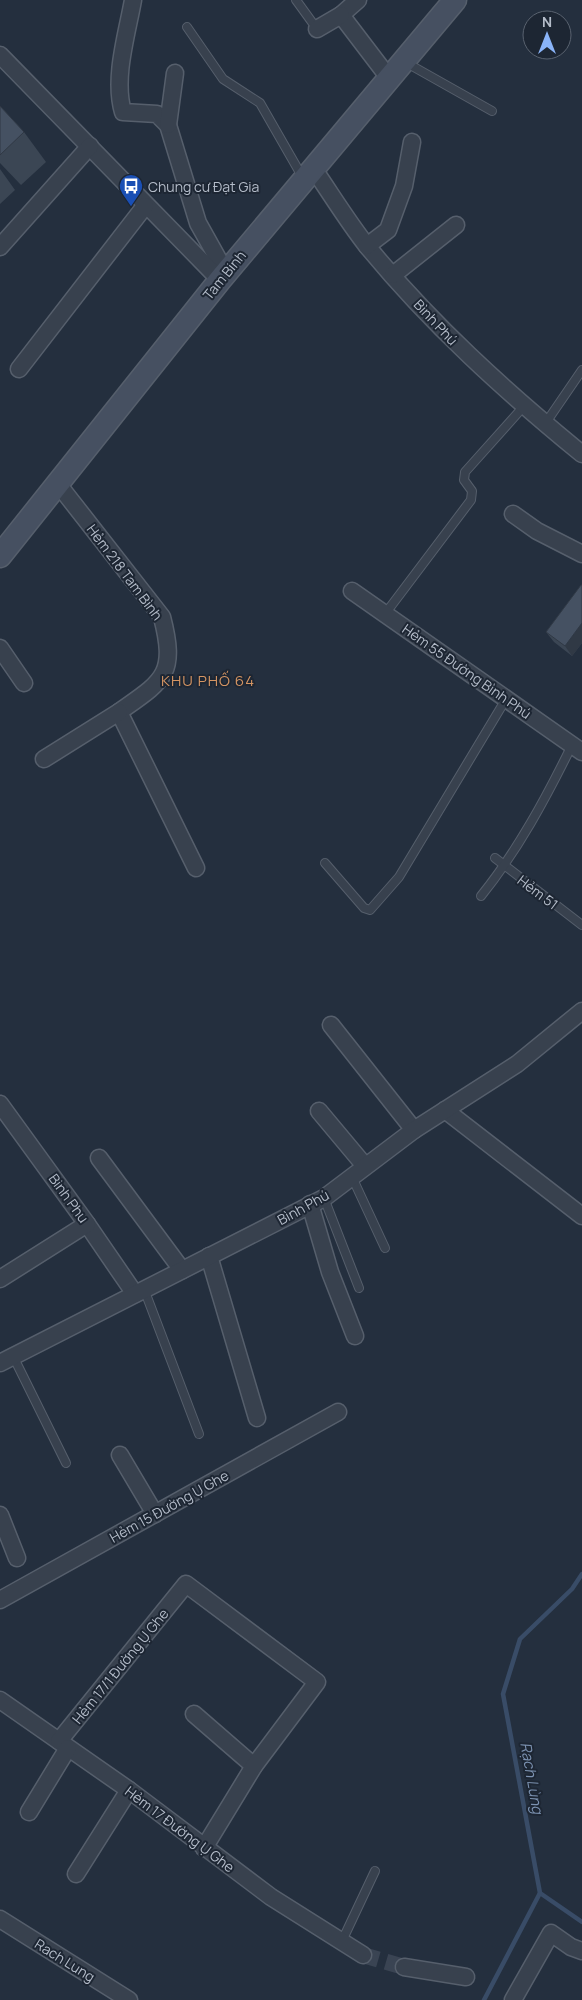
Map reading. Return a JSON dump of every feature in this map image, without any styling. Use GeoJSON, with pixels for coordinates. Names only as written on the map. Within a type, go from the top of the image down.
{"type":"FeatureCollection","features":[{"type":"Feature","properties":{"kind":"main road","name":"Tam Binh"},"geometry":{"type":"LineString","coordinates":[[0,556],[223,276],[454,0]]}},
{"type":"Feature","properties":{"kind":"street"},"geometry":{"type":"LineString","coordinates":[[133,0],[122,70],[120,100],[123,112],[157,114],[168,125]]}},
{"type":"Feature","properties":{"kind":"street"},"geometry":{"type":"LineString","coordinates":[[317,29],[341,15],[358,0]]}},
{"type":"Feature","properties":{"kind":"street"},"geometry":{"type":"LineString","coordinates":[[341,15],[397,69]]}},
{"type":"Feature","properties":{"kind":"street"},"geometry":{"type":"LineString","coordinates":[[0,56],[90,146],[146,206],[223,276]]}},
{"type":"Feature","properties":{"kind":"street"},"geometry":{"type":"LineString","coordinates":[[175,73],[168,125],[198,223],[223,276]]}},
{"type":"Feature","properties":{"kind":"street"},"geometry":{"type":"LineString","coordinates":[[367,246],[388,230],[404,186],[412,142]]}},
{"type":"Feature","properties":{"kind":"street"},"geometry":{"type":"LineString","coordinates":[[0,247],[90,146]]}},
{"type":"Feature","properties":{"kind":"street","name":"Bình Phú"},"geometry":{"type":"LineString","coordinates":[[309,174],[367,246],[450,338],[524,406],[582,454]]}},
{"type":"Feature","properties":{"kind":"street"},"geometry":{"type":"LineString","coordinates":[[19,369],[146,206]]}},
{"type":"Feature","properties":{"kind":"street"},"geometry":{"type":"LineString","coordinates":[[393,275],[456,225]]}},
{"type":"Feature","properties":{"kind":"street","name":"Hẻm 218 Tam Bình"},"geometry":{"type":"LineString","coordinates":[[44,759],[119,712],[156,686],[166,670],[168,643],[162,618],[58,484]]}},
{"type":"Feature","properties":{"kind":"street"},"geometry":{"type":"LineString","coordinates":[[513,514],[537,531],[582,554]]}},
{"type":"Feature","properties":{"kind":"street","name":"Hẻm 55 Đường Bình Phú"},"geometry":{"type":"LineString","coordinates":[[352,590],[577,749]]}},
{"type":"Feature","properties":{"kind":"street"},"geometry":{"type":"LineString","coordinates":[[0,648],[24,683]]}},
{"type":"Feature","properties":{"kind":"street"},"geometry":{"type":"LineString","coordinates":[[119,712],[196,868]]}},
{"type":"Feature","properties":{"kind":"street","name":"Bình Phú"},"geometry":{"type":"LineString","coordinates":[[6,1359],[317,1201],[414,1130],[517,1064],[582,1011]]}},
{"type":"Feature","properties":{"kind":"street"},"geometry":{"type":"LineString","coordinates":[[331,1025],[414,1130]]}},
{"type":"Feature","properties":{"kind":"street","name":"Binh Phu"},"geometry":{"type":"LineString","coordinates":[[0,1104],[140,1291]]}},
{"type":"Feature","properties":{"kind":"street"},"geometry":{"type":"LineString","coordinates":[[445,1110],[582,1216]]}},
{"type":"Feature","properties":{"kind":"street"},"geometry":{"type":"LineString","coordinates":[[319,1111],[366,1166]]}},
{"type":"Feature","properties":{"kind":"street"},"geometry":{"type":"LineString","coordinates":[[99,1158],[182,1270]]}},
{"type":"Feature","properties":{"kind":"street"},"geometry":{"type":"LineString","coordinates":[[317,1201],[330,1272],[355,1336]]}},
{"type":"Feature","properties":{"kind":"street"},"geometry":{"type":"LineString","coordinates":[[0,1279],[88,1224]]}},
{"type":"Feature","properties":{"kind":"street"},"geometry":{"type":"LineString","coordinates":[[209,1256],[257,1418]]}},
{"type":"Feature","properties":{"kind":"street","name":"Hẻm 15 Đường Ụ Ghe"},"geometry":{"type":"LineString","coordinates":[[0,1600],[338,1412]]}},
{"type":"Feature","properties":{"kind":"street"},"geometry":{"type":"LineString","coordinates":[[120,1455],[155,1514]]}},
{"type":"Feature","properties":{"kind":"street"},"geometry":{"type":"LineString","coordinates":[[0,1515],[17,1558]]}},
{"type":"Feature","properties":{"kind":"street","name":"Hẻm 17/1 Đường Ụ Ghe"},"geometry":{"type":"LineString","coordinates":[[29,1812],[64,1745],[186,1584],[317,1682],[254,1766]]}},
{"type":"Feature","properties":{"kind":"street","name":"Hẻm 17 Đường Ụ Ghe"},"geometry":{"type":"LineString","coordinates":[[0,1700],[129,1790],[270,1897],[363,1955]]}},
{"type":"Feature","properties":{"kind":"street"},"geometry":{"type":"LineString","coordinates":[[194,1714],[254,1766],[204,1848]]}},
{"type":"Feature","properties":{"kind":"street"},"geometry":{"type":"LineString","coordinates":[[76,1874],[129,1790]]}},
{"type":"Feature","properties":{"kind":"street","name":"Rach Lung"},"geometry":{"type":"LineString","coordinates":[[0,1919],[129,2000]]}},
{"type":"Feature","properties":{"kind":"street"},"geometry":{"type":"LineString","coordinates":[[513,2000],[551,1933],[571,1947],[582,1951]]}},
{"type":"Feature","properties":{"kind":"street"},"geometry":{"type":"LineString","coordinates":[[404,1967],[466,1977]]}},
{"type":"Feature","properties":{"kind":"lane"},"geometry":{"type":"LineString","coordinates":[[296,0],[317,29]]}},
{"type":"Feature","properties":{"kind":"lane"},"geometry":{"type":"LineString","coordinates":[[187,27],[222,79],[260,103],[309,174]]}},
{"type":"Feature","properties":{"kind":"lane"},"geometry":{"type":"LineString","coordinates":[[397,69],[492,111]]}},
{"type":"Feature","properties":{"kind":"lane"},"geometry":{"type":"LineString","coordinates":[[545,424],[582,370]]}},
{"type":"Feature","properties":{"kind":"lane"},"geometry":{"type":"LineString","coordinates":[[385,614],[471,500],[472,491],[464,480],[465,472],[524,406]]}},
{"type":"Feature","properties":{"kind":"lane"},"geometry":{"type":"LineString","coordinates":[[325,863],[364,908],[370,910],[399,877],[506,699]]}},
{"type":"Feature","properties":{"kind":"lane"},"geometry":{"type":"LineString","coordinates":[[480,896],[505,866],[577,749]]}},
{"type":"Feature","properties":{"kind":"lane","name":"Hẻm 51"},"geometry":{"type":"LineString","coordinates":[[495,858],[582,925]]}},
{"type":"Feature","properties":{"kind":"lane"},"geometry":{"type":"LineString","coordinates":[[352,1177],[385,1248]]}},
{"type":"Feature","properties":{"kind":"lane"},"geometry":{"type":"LineString","coordinates":[[317,1201],[359,1288]]}},
{"type":"Feature","properties":{"kind":"lane"},"geometry":{"type":"LineString","coordinates":[[140,1291],[199,1434]]}},
{"type":"Feature","properties":{"kind":"lane"},"geometry":{"type":"LineString","coordinates":[[6,1359],[66,1463]]}},
{"type":"Feature","properties":{"kind":"lane"},"geometry":{"type":"LineString","coordinates":[[341,1943],[375,1871]]}},
{"type":"Feature","properties":{"kind":"building"},"geometry":{"type":"Polygon","coordinates":[[[0,106],[24,132],[0,155],[0,106]]]}},
{"type":"Feature","properties":{"kind":"building"},"geometry":{"type":"Polygon","coordinates":[[[581,585],[582,623],[565,646],[546,632],[581,585]]]}},
{"type":"Feature","properties":{"kind":"waterway","name":"Rạch Lùng"},"geometry":{"type":"LineString","coordinates":[[484,2000],[540,1893],[503,1694],[520,1639],[572,1589],[582,1574]]}},
{"type":"Feature","properties":{"kind":"waterway"},"geometry":{"type":"LineString","coordinates":[[540,1893],[582,1922]]}},
{"type":"Feature","properties":{"kind":"tunnel"},"geometry":{"type":"LineString","coordinates":[[363,1955],[404,1967]]}},
{"type":"Feature","properties":{"kind":"place","name":"Chung cư Đạt Gia"},"geometry":{"type":"Point","coordinates":[131,207]}},
{"type":"Feature","properties":{"kind":"district","name":"KHU PHỐ 64"},"geometry":{"type":"Point","coordinates":[208,680]}}]}
